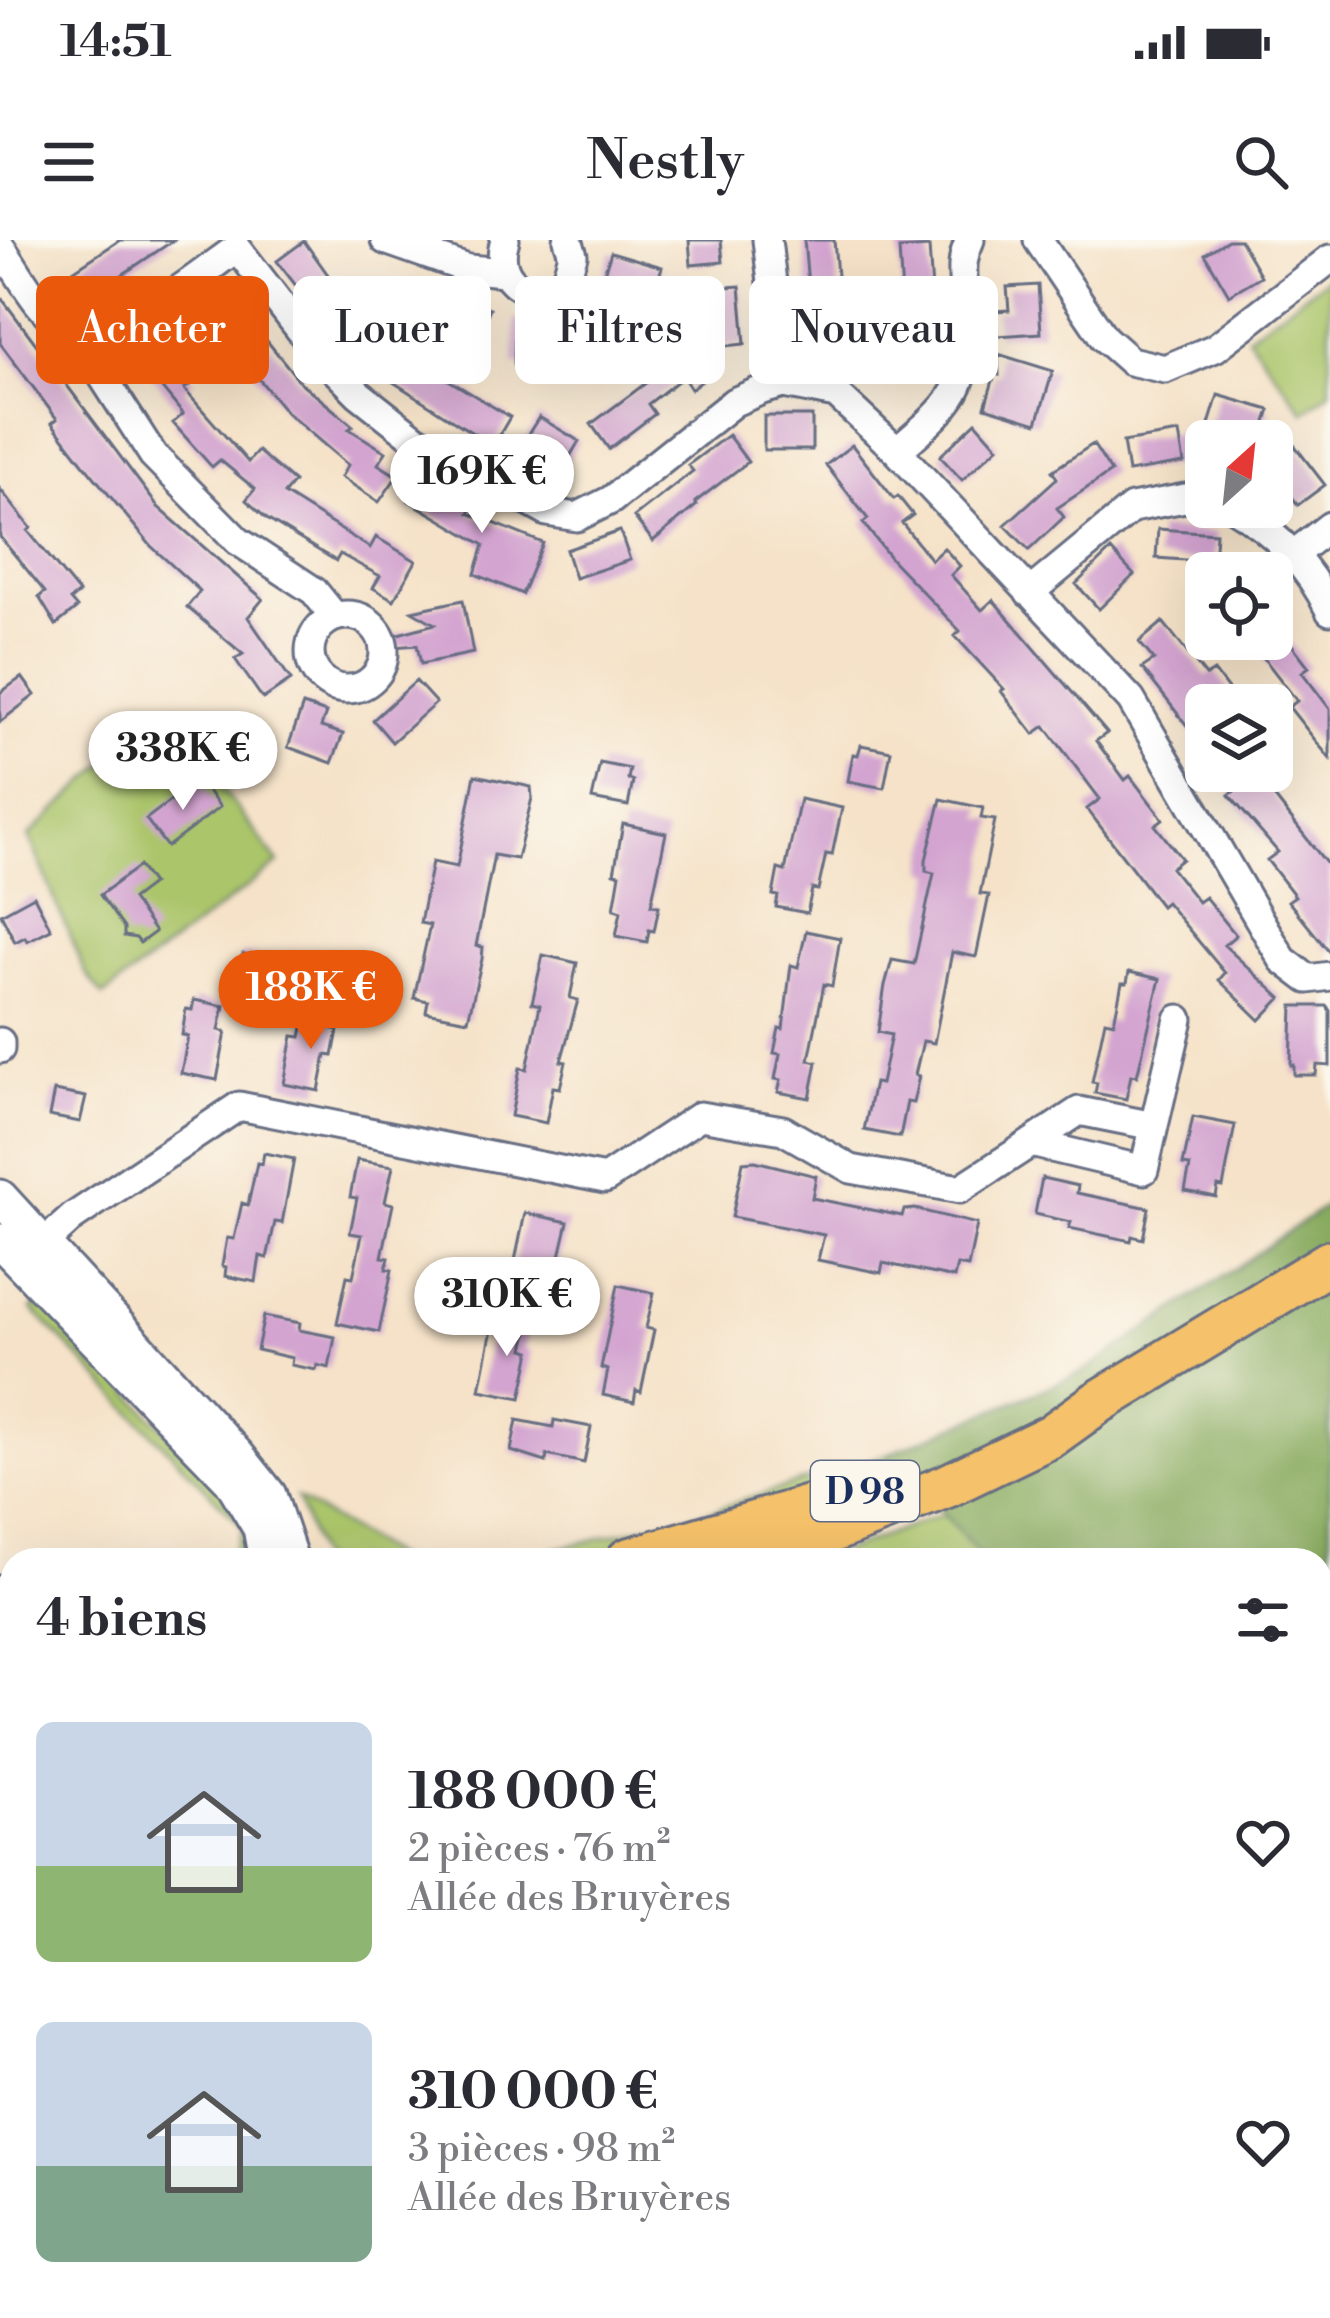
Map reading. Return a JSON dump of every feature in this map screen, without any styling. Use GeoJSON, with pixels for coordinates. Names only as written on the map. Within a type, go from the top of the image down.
{"type":"FeatureCollection","features":[{"type":"Feature","properties":{"kind":"main road","name":"D 98"},"geometry":{"type":"LineString","coordinates":[[787,1548],[947,1486],[1051,1436],[1097,1403],[1330,1262]]}},
{"type":"Feature","properties":{"kind":"main road","name":"D 98"},"geometry":{"type":"LineString","coordinates":[[669,1548],[891,1483],[1097,1403]]}},
{"type":"Feature","properties":{"kind":"street"},"geometry":{"type":"LineString","coordinates":[[385,240],[468,269],[505,272]]}},
{"type":"Feature","properties":{"kind":"street"},"geometry":{"type":"LineString","coordinates":[[505,240],[501,261],[505,272],[522,290],[546,292],[572,267],[568,240]]}},
{"type":"Feature","properties":{"kind":"street"},"geometry":{"type":"LineString","coordinates":[[767,240],[771,276]]}},
{"type":"Feature","properties":{"kind":"street"},"geometry":{"type":"LineString","coordinates":[[897,451],[958,391],[968,357],[961,264],[970,240]]}},
{"type":"Feature","properties":{"kind":"street"},"geometry":{"type":"LineString","coordinates":[[1038,240],[1104,338],[1130,361],[1165,369],[1215,348],[1330,259]]}},
{"type":"Feature","properties":{"kind":"street"},"geometry":{"type":"LineString","coordinates":[[197,276],[242,244],[318,353],[359,394],[416,439],[547,512],[577,517],[611,500],[734,402],[784,384],[836,394],[897,451],[1131,700],[1283,960],[1308,979],[1330,976]]}},
{"type":"Feature","properties":{"kind":"street"},"geometry":{"type":"LineString","coordinates":[[0,246],[36,296]]}},
{"type":"Feature","properties":{"kind":"street"},"geometry":{"type":"LineString","coordinates":[[108,384],[153,454],[238,541],[314,591],[334,617]]}},
{"type":"Feature","properties":{"kind":"street"},"geometry":{"type":"LineString","coordinates":[[1030,593],[1132,508],[1185,498]]}},
{"type":"Feature","properties":{"kind":"street"},"geometry":{"type":"LineString","coordinates":[[1294,554],[1330,526]]}},
{"type":"Feature","properties":{"kind":"street"},"geometry":{"type":"LineString","coordinates":[[1268,528],[1294,554],[1330,610]]}},
{"type":"Feature","properties":{"kind":"street"},"geometry":{"type":"LineString","coordinates":[[1031,1142],[1144,1170],[1179,1019]]}},
{"type":"Feature","properties":{"kind":"street"},"geometry":{"type":"LineString","coordinates":[[21,1249],[239,1106],[605,1179],[700,1116],[783,1130],[851,1169],[960,1189],[1079,1112],[1154,1126]]}},
{"type":"Feature","properties":{"kind":"street"},"geometry":{"type":"LineString","coordinates":[[0,1197],[21,1249],[231,1480],[260,1528],[264,1548]]}},
{"type":"Feature","properties":{"kind":"street"},"geometry":{"type":"LineString","coordinates":[[21,1249],[248,1469],[269,1495],[287,1548]]}},
{"type":"Feature","properties":{"kind":"green space"},"geometry":{"type":"Polygon","coordinates":[[[1330,276],[1330,391],[1304,412],[1247,336],[1330,276]]]}},
{"type":"Feature","properties":{"kind":"green space"},"geometry":{"type":"Polygon","coordinates":[[[162,710],[279,863],[103,996],[84,971],[29,836],[162,710]]]}},
{"type":"Feature","properties":{"kind":"green space"},"geometry":{"type":"Polygon","coordinates":[[[1330,1203],[1330,1548],[973,1548],[888,1463],[890,1453],[1086,1371],[1330,1203]]]}},
{"type":"Feature","properties":{"kind":"green space"},"geometry":{"type":"Polygon","coordinates":[[[42,1300],[238,1507],[250,1548],[235,1548],[243,1527],[32,1309],[42,1300]]]}},
{"type":"Feature","properties":{"kind":"green space"},"geometry":{"type":"Polygon","coordinates":[[[890,1453],[888,1463],[702,1527],[619,1548],[560,1548],[710,1511],[890,1453]]]}},
{"type":"Feature","properties":{"kind":"green space"},"geometry":{"type":"Polygon","coordinates":[[[297,1498],[380,1548],[315,1548],[297,1498]]]}},
{"type":"Feature","properties":{"kind":"green space"},"geometry":{"type":"Polygon","coordinates":[[[943,1514],[973,1548],[852,1548],[943,1514]]]}},
{"type":"Feature","properties":{"kind":"building"},"geometry":{"type":"Polygon","coordinates":[[[120,240],[174,240],[120,276],[76,276],[73,271],[120,240]]]}},
{"type":"Feature","properties":{"kind":"building"},"geometry":{"type":"Polygon","coordinates":[[[689,240],[721,240],[723,262],[691,265],[689,240]]]}},
{"type":"Feature","properties":{"kind":"building"},"geometry":{"type":"Polygon","coordinates":[[[804,240],[834,240],[837,276],[807,276],[804,240]]]}},
{"type":"Feature","properties":{"kind":"building"},"geometry":{"type":"Polygon","coordinates":[[[1228,240],[1240,240],[1261,276],[1229,295],[1205,254],[1228,240]]]}},
{"type":"Feature","properties":{"kind":"building"},"geometry":{"type":"Polygon","coordinates":[[[304,241],[329,276],[293,276],[293,282],[277,261],[304,241]]]}},
{"type":"Feature","properties":{"kind":"building"},"geometry":{"type":"Polygon","coordinates":[[[929,247],[931,276],[901,276],[899,249],[929,247]]]}},
{"type":"Feature","properties":{"kind":"building"},"geometry":{"type":"Polygon","coordinates":[[[611,252],[662,267],[659,276],[603,276],[611,252]]]}},
{"type":"Feature","properties":{"kind":"building"},"geometry":{"type":"Polygon","coordinates":[[[1038,285],[1041,333],[998,336],[998,311],[1009,310],[1007,287],[1038,285]]]}},
{"type":"Feature","properties":{"kind":"building"},"geometry":{"type":"Polygon","coordinates":[[[740,286],[745,344],[725,346],[725,287],[740,286]]]}},
{"type":"Feature","properties":{"kind":"building"},"geometry":{"type":"Polygon","coordinates":[[[0,296],[36,344],[36,384],[66,384],[158,507],[263,599],[248,617],[291,680],[263,699],[235,659],[243,654],[187,607],[200,591],[151,546],[82,462],[52,423],[57,419],[0,343],[0,296]]]}},
{"type":"Feature","properties":{"kind":"building"},"geometry":{"type":"Polygon","coordinates":[[[269,343],[293,373],[293,384],[302,384],[353,426],[349,429],[386,452],[378,464],[397,476],[379,502],[341,477],[348,465],[287,413],[263,384],[269,384],[269,343]]]}},
{"type":"Feature","properties":{"kind":"building"},"geometry":{"type":"Polygon","coordinates":[[[998,354],[1053,371],[1037,423],[985,407],[999,375],[998,354]]]}},
{"type":"Feature","properties":{"kind":"building"},"geometry":{"type":"Polygon","coordinates":[[[159,384],[191,384],[184,389],[248,462],[258,451],[294,482],[284,494],[370,548],[376,537],[416,561],[394,600],[373,588],[380,576],[340,554],[336,561],[267,519],[246,500],[255,489],[220,460],[212,467],[173,423],[183,414],[159,384]]]}},
{"type":"Feature","properties":{"kind":"building"},"geometry":{"type":"Polygon","coordinates":[[[396,384],[455,384],[510,417],[493,446],[396,384]]]}},
{"type":"Feature","properties":{"kind":"building"},"geometry":{"type":"Polygon","coordinates":[[[645,384],[674,384],[648,404],[655,414],[609,449],[591,424],[645,384]]]}},
{"type":"Feature","properties":{"kind":"building"},"geometry":{"type":"Polygon","coordinates":[[[1218,395],[1270,410],[1267,420],[1210,420],[1218,395]]]}},
{"type":"Feature","properties":{"kind":"building"},"geometry":{"type":"Polygon","coordinates":[[[764,416],[812,416],[812,450],[764,450],[764,416]]]}},
{"type":"Feature","properties":{"kind":"building"},"geometry":{"type":"Polygon","coordinates":[[[539,417],[579,441],[556,480],[535,467],[542,456],[522,444],[539,417]]]}},
{"type":"Feature","properties":{"kind":"building"},"geometry":{"type":"Polygon","coordinates":[[[976,422],[998,447],[962,480],[940,456],[976,422]]]}},
{"type":"Feature","properties":{"kind":"building"},"geometry":{"type":"Polygon","coordinates":[[[1179,433],[1184,463],[1128,472],[1123,442],[1179,433]]]}},
{"type":"Feature","properties":{"kind":"building"},"geometry":{"type":"Polygon","coordinates":[[[728,435],[748,462],[653,541],[634,517],[693,471],[688,465],[728,435]]]}},
{"type":"Feature","properties":{"kind":"building"},"geometry":{"type":"Polygon","coordinates":[[[1093,444],[1111,472],[1057,508],[1064,517],[1029,550],[1005,525],[1057,478],[1052,471],[1093,444]]]}},
{"type":"Feature","properties":{"kind":"building"},"geometry":{"type":"Polygon","coordinates":[[[852,445],[894,499],[898,496],[913,515],[902,523],[931,560],[944,548],[960,566],[951,575],[982,610],[993,600],[1107,733],[1096,741],[1163,819],[1155,825],[1182,859],[1171,868],[1198,902],[1205,897],[1236,935],[1224,945],[1281,998],[1260,1020],[1219,980],[1225,973],[1166,902],[1161,906],[1087,809],[1100,799],[1045,726],[1034,734],[1001,691],[1004,689],[955,636],[960,631],[863,523],[868,519],[826,465],[852,445]]]}},
{"type":"Feature","properties":{"kind":"building"},"geometry":{"type":"Polygon","coordinates":[[[1293,447],[1325,485],[1298,505],[1293,498],[1293,447]]]}},
{"type":"Feature","properties":{"kind":"building"},"geometry":{"type":"Polygon","coordinates":[[[424,474],[474,504],[469,513],[543,543],[522,594],[475,574],[484,545],[409,501],[424,474]]]}},
{"type":"Feature","properties":{"kind":"building"},"geometry":{"type":"Polygon","coordinates":[[[0,489],[79,593],[70,600],[77,608],[56,625],[39,597],[45,592],[0,537],[0,489]]]}},
{"type":"Feature","properties":{"kind":"building"},"geometry":{"type":"Polygon","coordinates":[[[1158,529],[1216,533],[1215,552],[1185,552],[1185,560],[1156,558],[1158,529]]]}},
{"type":"Feature","properties":{"kind":"building"},"geometry":{"type":"Polygon","coordinates":[[[620,531],[630,560],[575,578],[566,550],[620,531]]]}},
{"type":"Feature","properties":{"kind":"building"},"geometry":{"type":"Polygon","coordinates":[[[1111,550],[1134,575],[1099,609],[1076,584],[1111,550]]]}},
{"type":"Feature","properties":{"kind":"building"},"geometry":{"type":"Polygon","coordinates":[[[463,600],[473,653],[421,664],[417,645],[382,648],[380,639],[435,624],[412,611],[463,600]]]}},
{"type":"Feature","properties":{"kind":"building"},"geometry":{"type":"Polygon","coordinates":[[[1163,622],[1185,650],[1185,660],[1193,660],[1206,676],[1214,671],[1224,684],[1185,684],[1185,723],[1142,668],[1154,660],[1139,642],[1163,622]]]}},
{"type":"Feature","properties":{"kind":"building"},"geometry":{"type":"Polygon","coordinates":[[[1293,646],[1309,667],[1302,672],[1330,709],[1330,759],[1293,712],[1297,701],[1293,684],[1284,684],[1265,660],[1293,660],[1293,646]]]}},
{"type":"Feature","properties":{"kind":"building"},"geometry":{"type":"Polygon","coordinates":[[[22,677],[35,695],[0,722],[0,693],[22,677]]]}},
{"type":"Feature","properties":{"kind":"building"},"geometry":{"type":"Polygon","coordinates":[[[416,681],[436,703],[392,742],[373,720],[416,681]]]}},
{"type":"Feature","properties":{"kind":"building"},"geometry":{"type":"Polygon","coordinates":[[[303,705],[326,713],[321,727],[343,734],[332,763],[288,747],[303,705]]]}},
{"type":"Feature","properties":{"kind":"building"},"geometry":{"type":"Polygon","coordinates":[[[861,745],[891,751],[884,788],[848,781],[853,754],[858,755],[861,745]]]}},
{"type":"Feature","properties":{"kind":"building"},"geometry":{"type":"Polygon","coordinates":[[[600,763],[630,769],[628,779],[633,781],[628,806],[592,799],[600,763]]]}},
{"type":"Feature","properties":{"kind":"building"},"geometry":{"type":"Polygon","coordinates":[[[475,775],[531,787],[532,798],[517,859],[494,855],[476,946],[483,947],[482,959],[468,1020],[426,1012],[428,1001],[414,998],[430,925],[420,923],[432,862],[457,867],[475,775]]]}},
{"type":"Feature","properties":{"kind":"building"},"geometry":{"type":"Polygon","coordinates":[[[199,779],[220,807],[167,847],[146,819],[199,779]]]}},
{"type":"Feature","properties":{"kind":"building"},"geometry":{"type":"Polygon","coordinates":[[[1272,792],[1330,868],[1330,953],[1288,901],[1295,896],[1267,860],[1278,852],[1229,795],[1272,792]]]}},
{"type":"Feature","properties":{"kind":"building"},"geometry":{"type":"Polygon","coordinates":[[[800,799],[842,808],[832,855],[826,854],[807,913],[776,907],[778,896],[773,895],[778,869],[785,871],[800,799]]]}},
{"type":"Feature","properties":{"kind":"building"},"geometry":{"type":"Polygon","coordinates":[[[941,799],[983,808],[981,818],[995,820],[980,894],[989,895],[976,957],[952,952],[934,1043],[923,1041],[913,1103],[907,1102],[900,1137],[864,1130],[874,1083],[881,1084],[891,1035],[878,1032],[885,985],[892,960],[914,964],[934,873],[926,871],[926,860],[941,799]]]}},
{"type":"Feature","properties":{"kind":"building"},"geometry":{"type":"Polygon","coordinates":[[[623,824],[666,833],[651,905],[659,906],[647,942],[616,936],[621,911],[614,909],[620,874],[614,873],[623,824]]]}},
{"type":"Feature","properties":{"kind":"building"},"geometry":{"type":"Polygon","coordinates":[[[139,866],[152,884],[132,899],[155,932],[140,943],[124,936],[124,928],[100,895],[139,866]]]}},
{"type":"Feature","properties":{"kind":"building"},"geometry":{"type":"Polygon","coordinates":[[[34,896],[51,929],[15,942],[1,914],[34,896]]]}},
{"type":"Feature","properties":{"kind":"building"},"geometry":{"type":"Polygon","coordinates":[[[806,931],[840,938],[832,986],[824,984],[809,1060],[817,1062],[810,1098],[778,1092],[781,1080],[775,1079],[780,1054],[774,1053],[779,1028],[783,1029],[791,965],[798,967],[806,931]]]}},
{"type":"Feature","properties":{"kind":"building"},"geometry":{"type":"Polygon","coordinates":[[[243,954],[273,960],[266,996],[231,990],[243,954]]]}},
{"type":"Feature","properties":{"kind":"building"},"geometry":{"type":"Polygon","coordinates":[[[543,955],[577,963],[570,998],[578,1000],[561,1061],[566,1062],[560,1088],[553,1087],[546,1123],[511,1116],[540,1005],[532,1003],[543,955]]]}},
{"type":"Feature","properties":{"kind":"building"},"geometry":{"type":"Polygon","coordinates":[[[1129,972],[1160,979],[1137,1076],[1131,1075],[1126,1099],[1095,1093],[1097,1083],[1092,1082],[1105,1020],[1114,1022],[1129,972]]]}},
{"type":"Feature","properties":{"kind":"building"},"geometry":{"type":"Polygon","coordinates":[[[194,1000],[224,1006],[219,1030],[226,1032],[217,1080],[181,1073],[188,1036],[182,1035],[186,1009],[192,1010],[194,1000]]]}},
{"type":"Feature","properties":{"kind":"building"},"geometry":{"type":"Polygon","coordinates":[[[1293,1006],[1327,1006],[1330,1011],[1330,1066],[1317,1065],[1316,1075],[1294,1075],[1293,1006]]]}},
{"type":"Feature","properties":{"kind":"building"},"geometry":{"type":"Polygon","coordinates":[[[306,1013],[336,1019],[334,1029],[338,1030],[333,1056],[326,1055],[319,1091],[284,1084],[293,1036],[301,1037],[306,1013]]]}},
{"type":"Feature","properties":{"kind":"building"},"geometry":{"type":"Polygon","coordinates":[[[54,1091],[86,1097],[80,1122],[49,1116],[54,1091]]]}},
{"type":"Feature","properties":{"kind":"building"},"geometry":{"type":"Polygon","coordinates":[[[1193,1117],[1235,1125],[1223,1187],[1218,1186],[1216,1197],[1185,1191],[1190,1166],[1183,1165],[1193,1117]]]}},
{"type":"Feature","properties":{"kind":"building"},"geometry":{"type":"Polygon","coordinates":[[[264,1153],[294,1159],[282,1223],[275,1222],[267,1258],[260,1256],[256,1282],[225,1276],[222,1266],[227,1238],[234,1239],[242,1203],[248,1205],[257,1163],[262,1164],[264,1153]]]}},
{"type":"Feature","properties":{"kind":"building"},"geometry":{"type":"Polygon","coordinates":[[[357,1160],[393,1166],[385,1202],[393,1204],[382,1257],[389,1258],[386,1269],[392,1270],[379,1332],[337,1323],[362,1235],[350,1233],[357,1198],[350,1197],[357,1160]]]}},
{"type":"Feature","properties":{"kind":"building"},"geometry":{"type":"Polygon","coordinates":[[[743,1162],[816,1176],[812,1198],[902,1216],[904,1210],[915,1209],[977,1224],[968,1267],[957,1265],[954,1278],[883,1263],[881,1273],[818,1260],[824,1235],[732,1217],[743,1162]]]}},
{"type":"Feature","properties":{"kind":"building"},"geometry":{"type":"Polygon","coordinates":[[[1042,1178],[1078,1186],[1077,1193],[1149,1208],[1143,1239],[1132,1236],[1131,1241],[1069,1228],[1071,1222],[1035,1214],[1042,1178]]]}},
{"type":"Feature","properties":{"kind":"building"},"geometry":{"type":"Polygon","coordinates":[[[525,1213],[568,1222],[546,1293],[515,1286],[517,1276],[512,1275],[525,1213]]]}},
{"type":"Feature","properties":{"kind":"building"},"geometry":{"type":"Polygon","coordinates":[[[618,1285],[654,1293],[646,1328],[654,1330],[641,1392],[636,1390],[634,1402],[603,1395],[608,1370],[601,1368],[618,1285]]]}},
{"type":"Feature","properties":{"kind":"building"},"geometry":{"type":"Polygon","coordinates":[[[264,1316],[335,1337],[329,1368],[291,1365],[292,1358],[257,1350],[264,1316]]]}},
{"type":"Feature","properties":{"kind":"building"},"geometry":{"type":"Polygon","coordinates":[[[499,1318],[530,1324],[524,1349],[531,1351],[521,1398],[480,1390],[492,1329],[496,1330],[499,1318]]]}},
{"type":"Feature","properties":{"kind":"building"},"geometry":{"type":"Polygon","coordinates":[[[517,1420],[591,1427],[584,1463],[547,1455],[546,1462],[511,1451],[517,1420]]]}}]}
